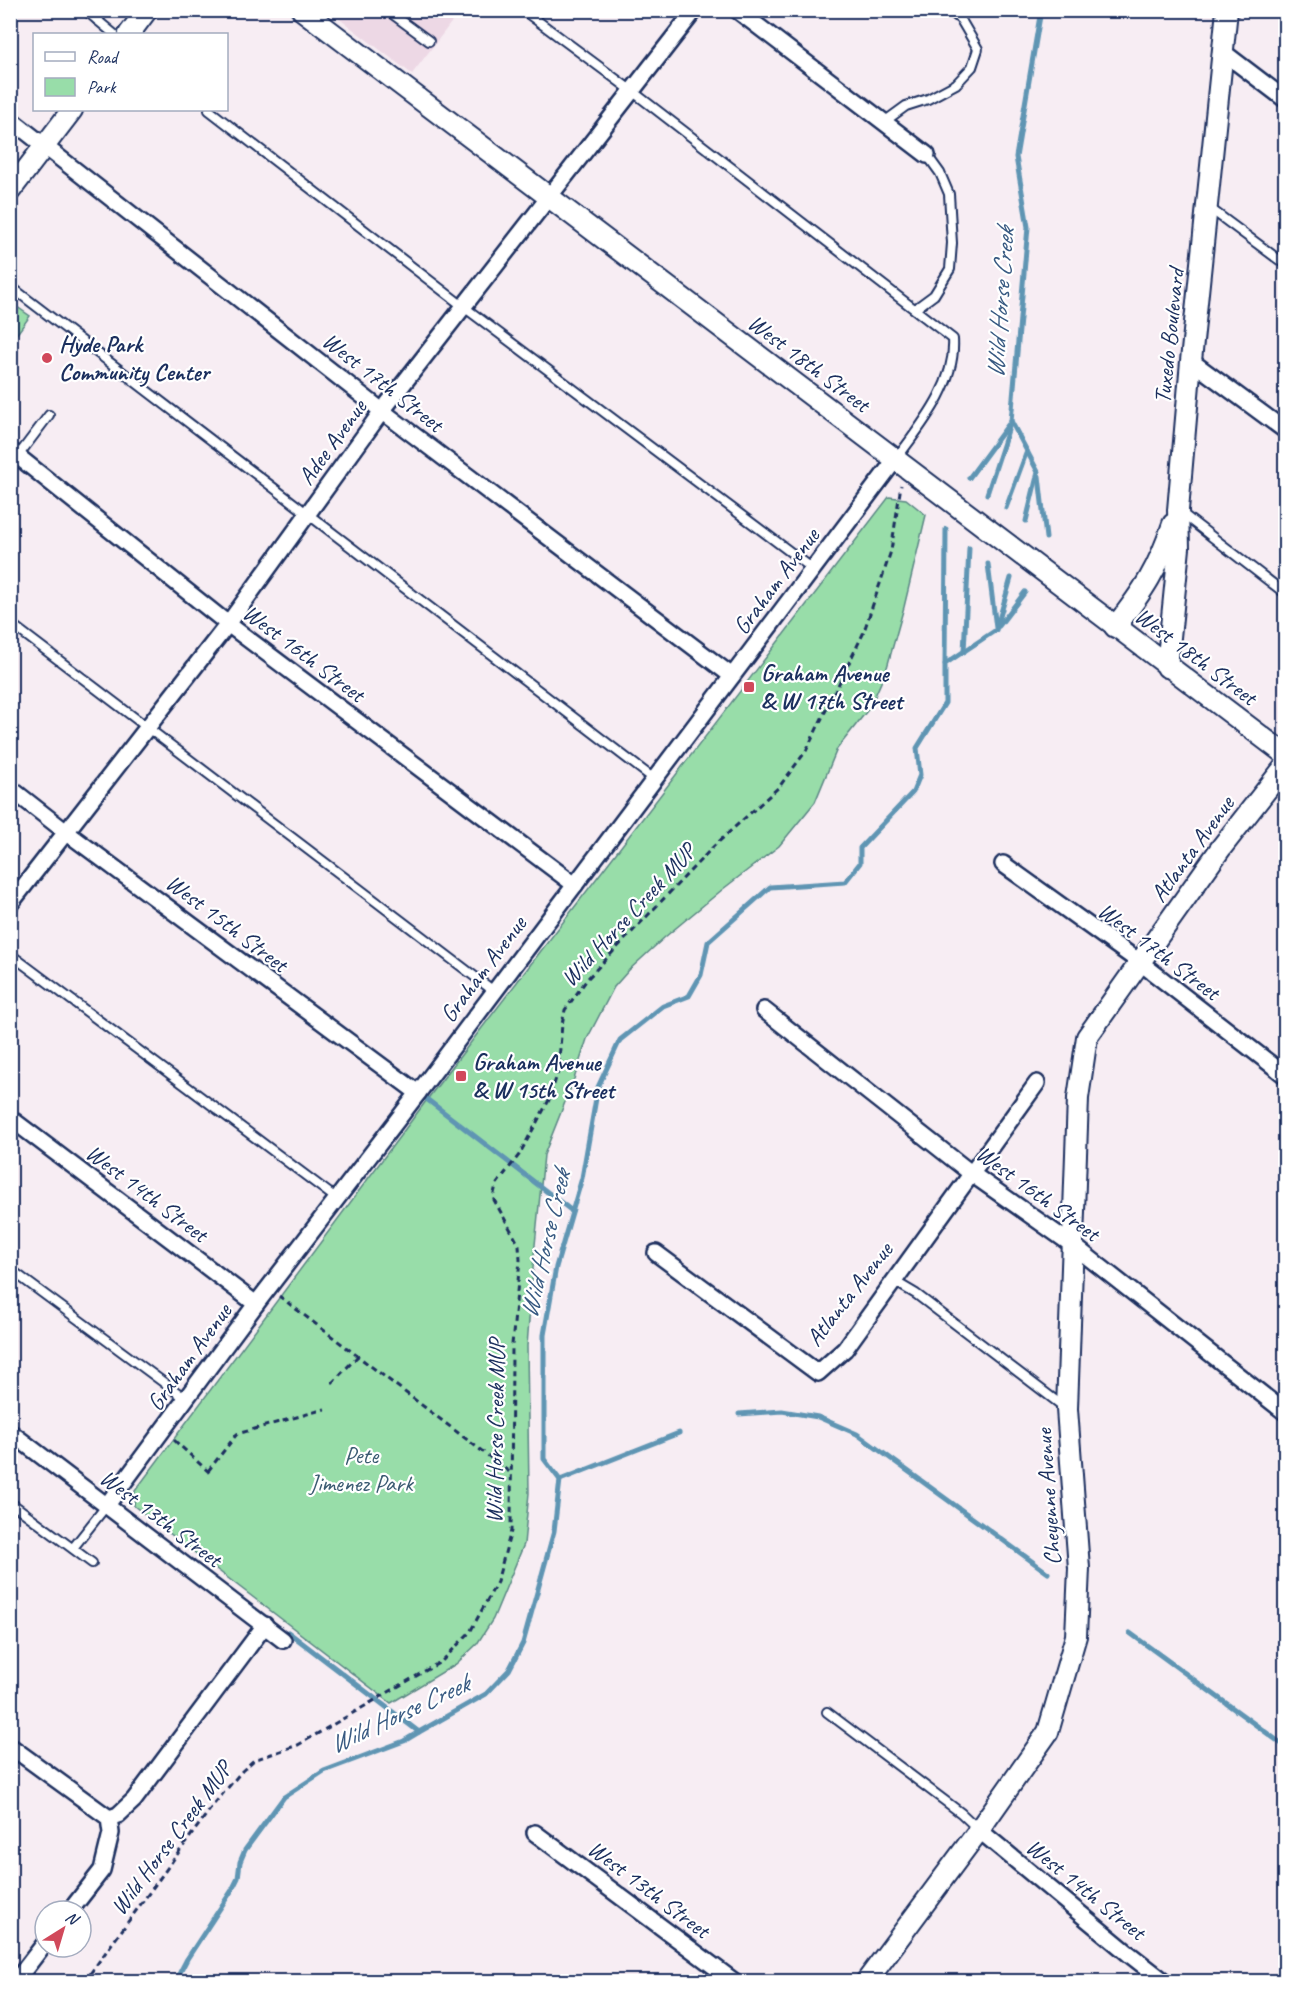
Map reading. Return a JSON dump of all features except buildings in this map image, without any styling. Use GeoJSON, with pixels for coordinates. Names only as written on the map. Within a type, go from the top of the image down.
{"type":"FeatureCollection","features":[{"type":"Feature","properties":{"kind":"street"},"geometry":{"type":"LineString","coordinates":[[130,33],[147,10]]}},
{"type":"Feature","properties":{"kind":"street","name":"Adee Avenue"},"geometry":{"type":"LineString","coordinates":[[10,904],[228,624],[382,411],[695,10]]}},
{"type":"Feature","properties":{"kind":"street"},"geometry":{"type":"LineString","coordinates":[[737,10],[927,155]]}},
{"type":"Feature","properties":{"kind":"street","name":"Tuxedo Boulevard"},"geometry":{"type":"LineString","coordinates":[[1167,667],[1179,548],[1178,510],[1191,361],[1227,10]]}},
{"type":"Feature","properties":{"kind":"street","name":"West 18th Street"},"geometry":{"type":"LineString","coordinates":[[312,16],[1167,667],[1286,755]]}},
{"type":"Feature","properties":{"kind":"street"},"geometry":{"type":"LineString","coordinates":[[1223,52],[1286,100]]}},
{"type":"Feature","properties":{"kind":"street"},"geometry":{"type":"LineString","coordinates":[[10,191],[71,111]]}},
{"type":"Feature","properties":{"kind":"street","name":"West 17th Street"},"geometry":{"type":"LineString","coordinates":[[10,119],[382,411],[732,676]]}},
{"type":"Feature","properties":{"kind":"street"},"geometry":{"type":"LineString","coordinates":[[1191,361],[1286,431]]}},
{"type":"Feature","properties":{"kind":"street","name":"West 16th Street"},"geometry":{"type":"LineString","coordinates":[[14,453],[228,624],[575,885]]}},
{"type":"Feature","properties":{"kind":"street","name":"Graham Avenue"},"geometry":{"type":"LineString","coordinates":[[107,1505],[268,1288],[495,992],[813,569],[900,464]]}},
{"type":"Feature","properties":{"kind":"street"},"geometry":{"type":"LineString","coordinates":[[1115,627],[1139,597],[1152,576],[1164,553],[1178,510]]}},
{"type":"Feature","properties":{"kind":"street","name":"Atlanta Avenue"},"geometry":{"type":"LineString","coordinates":[[1141,963],[1221,849],[1286,765]]}},
{"type":"Feature","properties":{"kind":"street","name":"West 15th Street"},"geometry":{"type":"LineString","coordinates":[[10,788],[418,1093]]}},
{"type":"Feature","properties":{"kind":"street","name":"West 17th Street"},"geometry":{"type":"LineString","coordinates":[[1003,864],[1141,963],[1286,1076]]}},
{"type":"Feature","properties":{"kind":"street","name":"Cheyenne Avenue"},"geometry":{"type":"LineString","coordinates":[[866,1982],[979,1830],[1048,1732],[1076,1636],[1079,1568],[1067,1409],[1078,1098],[1088,1037],[1141,963]]}},
{"type":"Feature","properties":{"kind":"street","name":"West 16th Street"},"geometry":{"type":"LineString","coordinates":[[764,1010],[972,1174],[1074,1246],[1286,1413]]}},
{"type":"Feature","properties":{"kind":"street","name":"Atlanta Avenue"},"geometry":{"type":"LineString","coordinates":[[656,1253],[818,1372],[845,1349],[1037,1083]]}},
{"type":"Feature","properties":{"kind":"street","name":"West 14th Street"},"geometry":{"type":"LineString","coordinates":[[10,1118],[256,1304]]}},
{"type":"Feature","properties":{"kind":"street","name":"West 13th Street"},"geometry":{"type":"LineString","coordinates":[[10,1432],[283,1640]]}},
{"type":"Feature","properties":{"kind":"street"},"geometry":{"type":"LineString","coordinates":[[109,1818],[118,1815],[134,1800],[265,1625]]}},
{"type":"Feature","properties":{"kind":"street"},"geometry":{"type":"LineString","coordinates":[[10,1746],[109,1818],[111,1833],[102,1870],[79,1899]]}},
{"type":"Feature","properties":{"kind":"street","name":"West 14th Street"},"geometry":{"type":"LineString","coordinates":[[979,1830],[1165,1982]]}},
{"type":"Feature","properties":{"kind":"street","name":"West 13th Street"},"geometry":{"type":"LineString","coordinates":[[535,1833],[735,1982]]}},
{"type":"Feature","properties":{"kind":"street"},"geometry":{"type":"LineString","coordinates":[[15,1982],[33,1959]]}},
{"type":"Feature","properties":{"kind":"lane"},"geometry":{"type":"LineString","coordinates":[[85,10],[113,33]]}},
{"type":"Feature","properties":{"kind":"lane"},"geometry":{"type":"LineString","coordinates":[[97,20],[105,10]]}},
{"type":"Feature","properties":{"kind":"lane"},"geometry":{"type":"LineString","coordinates":[[387,10],[429,41]]}},
{"type":"Feature","properties":{"kind":"lane"},"geometry":{"type":"LineString","coordinates":[[523,10],[632,91],[953,339],[954,351],[949,374],[900,464]]}},
{"type":"Feature","properties":{"kind":"lane"},"geometry":{"type":"LineString","coordinates":[[884,122],[906,106],[928,99],[956,84],[972,67],[978,49],[961,20],[949,10]]}},
{"type":"Feature","properties":{"kind":"lane"},"geometry":{"type":"LineString","coordinates":[[210,111],[464,307],[813,569]]}},
{"type":"Feature","properties":{"kind":"lane"},"geometry":{"type":"LineString","coordinates":[[915,309],[934,295],[950,269],[952,243],[949,194],[940,173],[927,155]]}},
{"type":"Feature","properties":{"kind":"lane"},"geometry":{"type":"LineString","coordinates":[[1207,206],[1286,265]]}},
{"type":"Feature","properties":{"kind":"lane"},"geometry":{"type":"LineString","coordinates":[[10,286],[654,779]]}},
{"type":"Feature","properties":{"kind":"lane"},"geometry":{"type":"LineString","coordinates":[[14,453],[49,416]]}},
{"type":"Feature","properties":{"kind":"lane"},"geometry":{"type":"LineString","coordinates":[[1178,510],[1286,594]]}},
{"type":"Feature","properties":{"kind":"lane"},"geometry":{"type":"LineString","coordinates":[[10,623],[495,992]]}},
{"type":"Feature","properties":{"kind":"lane"},"geometry":{"type":"LineString","coordinates":[[10,954],[337,1199]]}},
{"type":"Feature","properties":{"kind":"lane"},"geometry":{"type":"LineString","coordinates":[[10,1269],[186,1399]]}},
{"type":"Feature","properties":{"kind":"lane"},"geometry":{"type":"LineString","coordinates":[[894,1281],[916,1294],[1067,1409]]}},
{"type":"Feature","properties":{"kind":"lane"},"geometry":{"type":"LineString","coordinates":[[10,1502],[92,1563]]}},
{"type":"Feature","properties":{"kind":"lane"},"geometry":{"type":"LineString","coordinates":[[73,1548],[107,1505]]}},
{"type":"Feature","properties":{"kind":"lane"},"geometry":{"type":"LineString","coordinates":[[827,1712],[962,1813],[979,1830]]}},
{"type":"Feature","properties":{"kind":"path","name":"Wild Horse Creek MUP"},"geometry":{"type":"LineString","coordinates":[[84,1982],[214,1804],[254,1760],[308,1740],[442,1661],[470,1632],[496,1582],[511,1531],[512,1345],[520,1260],[519,1245],[493,1198],[496,1185],[519,1155],[549,1100],[558,1072],[565,1010],[572,998],[588,978],[714,846],[779,787],[806,751],[863,634],[891,551],[900,464]]}},
{"type":"Feature","properties":{"kind":"path"},"geometry":{"type":"LineString","coordinates":[[268,1288],[512,1474]]}},
{"type":"Feature","properties":{"kind":"path"},"geometry":{"type":"LineString","coordinates":[[332,1383],[358,1356]]}},
{"type":"Feature","properties":{"kind":"path"},"geometry":{"type":"LineString","coordinates":[[208,1471],[237,1434],[325,1409]]}},
{"type":"Feature","properties":{"kind":"path"},"geometry":{"type":"LineString","coordinates":[[163,1430],[212,1475]]}},
{"type":"Feature","properties":{"kind":"shaded area"},"geometry":{"type":"Polygon","coordinates":[[[329,11],[460,11],[412,74],[329,11]]]}},
{"type":"Feature","properties":{"kind":"green space"},"geometry":{"type":"Polygon","coordinates":[[[10,302],[30,316],[11,342],[10,342],[10,302]]]}},
{"type":"Feature","properties":{"kind":"green space","name":"Pete Jimenez Park"},"geometry":{"type":"Polygon","coordinates":[[[889,497],[906,499],[926,515],[886,671],[870,707],[837,749],[815,802],[779,846],[723,889],[629,970],[614,987],[587,1039],[573,1082],[544,1155],[527,1346],[529,1493],[524,1544],[493,1619],[477,1644],[456,1664],[391,1703],[134,1506],[135,1491],[432,1093],[889,497]]]}},
{"type":"Feature","properties":{"kind":"waterway","name":"Wild Horse Creek"},"geometry":{"type":"LineString","coordinates":[[1026,521],[1038,472],[1011,421],[1028,227],[1016,157],[1041,10]]}},
{"type":"Feature","properties":{"kind":"waterway","name":"Wild Horse Creek"},"geometry":{"type":"LineString","coordinates":[[987,494],[1011,421]]}},
{"type":"Feature","properties":{"kind":"waterway","name":"Wild Horse Creek"},"geometry":{"type":"LineString","coordinates":[[969,478],[1008,425]]}},
{"type":"Feature","properties":{"kind":"waterway","name":"Wild Horse Creek"},"geometry":{"type":"LineString","coordinates":[[1006,508],[1027,451]]}},
{"type":"Feature","properties":{"kind":"waterway","name":"Wild Horse Creek"},"geometry":{"type":"LineString","coordinates":[[1039,476],[1046,538]]}},
{"type":"Feature","properties":{"kind":"waterway","name":"Wild Horse Creek"},"geometry":{"type":"LineString","coordinates":[[945,664],[946,529]]}},
{"type":"Feature","properties":{"kind":"waterway","name":"Wild Horse Creek"},"geometry":{"type":"LineString","coordinates":[[964,652],[969,548]]}},
{"type":"Feature","properties":{"kind":"waterway","name":"Wild Horse Creek"},"geometry":{"type":"LineString","coordinates":[[988,564],[996,628]]}},
{"type":"Feature","properties":{"kind":"waterway","name":"Wild Horse Creek"},"geometry":{"type":"LineString","coordinates":[[175,1982],[187,1959],[232,1890],[238,1878],[240,1862],[245,1850],[284,1797],[324,1771],[404,1741],[486,1694],[509,1670],[523,1643],[554,1531],[560,1480],[544,1459],[544,1335],[556,1267],[582,1178],[598,1087],[620,1040],[663,1006],[689,996],[701,975],[708,942],[770,887],[845,882],[860,863],[860,848],[913,792],[920,775],[917,748],[945,703],[945,664],[996,630],[1011,578]]}},
{"type":"Feature","properties":{"kind":"waterway","name":"Wild Horse Creek"},"geometry":{"type":"LineString","coordinates":[[999,626],[1025,592]]}},
{"type":"Feature","properties":{"kind":"waterway"},"geometry":{"type":"LineString","coordinates":[[420,1094],[572,1211]]}},
{"type":"Feature","properties":{"kind":"waterway"},"geometry":{"type":"LineString","coordinates":[[739,1414],[782,1411],[818,1417],[857,1434],[1048,1573]]}},
{"type":"Feature","properties":{"kind":"waterway"},"geometry":{"type":"LineString","coordinates":[[560,1480],[679,1433]]}},
{"type":"Feature","properties":{"kind":"waterway"},"geometry":{"type":"LineString","coordinates":[[288,1632],[419,1732]]}},
{"type":"Feature","properties":{"kind":"waterway"},"geometry":{"type":"LineString","coordinates":[[1130,1633],[1286,1747]]}},
{"type":"Feature","properties":{"kind":"place","name":"Hyde Park Community Center"},"geometry":{"type":"Point","coordinates":[47,358]}},
{"type":"Feature","properties":{"kind":"place","name":"Graham Avenue & W 17th Street"},"geometry":{"type":"Point","coordinates":[749,687]}},
{"type":"Feature","properties":{"kind":"place","name":"Graham Avenue & W 15th Street"},"geometry":{"type":"Point","coordinates":[461,1076]}}]}
